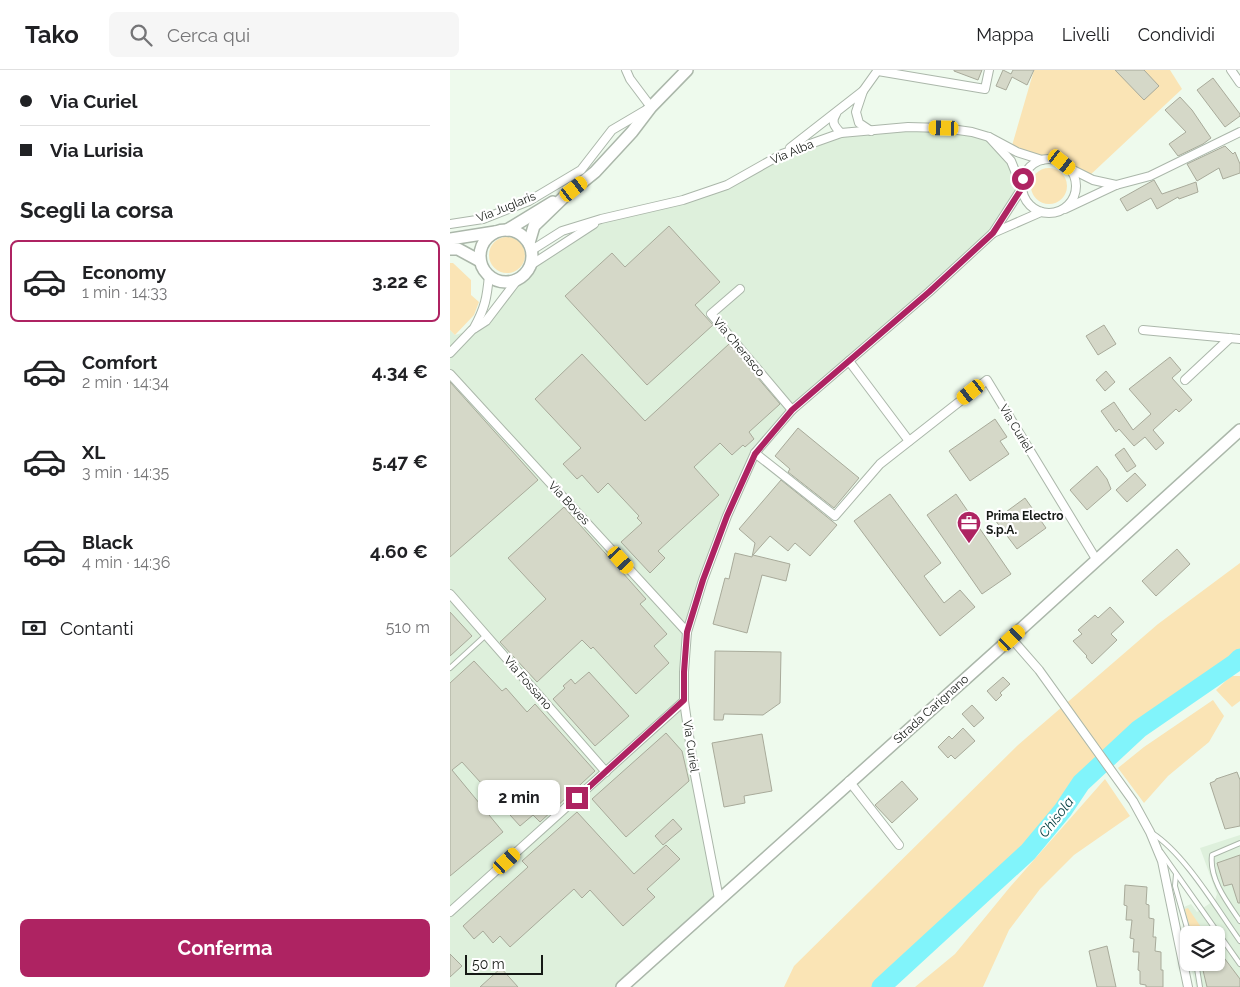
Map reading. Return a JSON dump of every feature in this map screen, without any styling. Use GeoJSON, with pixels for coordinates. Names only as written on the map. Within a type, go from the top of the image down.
{"type":"FeatureCollection","features":[{"type":"Feature","properties":{"kind":"main road","name":"Via Juglaris"},"geometry":{"type":"LineString","coordinates":[[531,247],[534,226],[564,197],[596,172],[632,132],[651,107],[687,70]]}},
{"type":"Feature","properties":{"kind":"main road","name":"Via Juglaris"},"geometry":{"type":"LineString","coordinates":[[507,230],[564,197]]}},
{"type":"Feature","properties":{"kind":"main road"},"geometry":{"type":"LineString","coordinates":[[507,230],[520,234],[531,247],[531,265],[528,271],[518,279],[511,282],[503,282],[489,276],[483,269],[480,261],[480,252],[482,244],[488,237],[495,232],[507,230]]}},
{"type":"Feature","properties":{"kind":"main road","name":"Via Juglaris"},"geometry":{"type":"LineString","coordinates":[[450,239],[495,232]]}},
{"type":"Feature","properties":{"kind":"main road"},"geometry":{"type":"LineString","coordinates":[[450,249],[458,249],[480,261]]}},
{"type":"Feature","properties":{"kind":"main road","name":"Strada Carignano"},"geometry":{"type":"LineString","coordinates":[[622,987],[1012,638],[1240,430]]}},
{"type":"Feature","properties":{"kind":"street"},"geometry":{"type":"LineString","coordinates":[[626,70],[630,79],[651,107]]}},
{"type":"Feature","properties":{"kind":"street"},"geometry":{"type":"LineString","coordinates":[[782,154],[863,91],[878,70],[985,89],[988,70]]}},
{"type":"Feature","properties":{"kind":"street"},"geometry":{"type":"LineString","coordinates":[[1231,70],[1240,84]]}},
{"type":"Feature","properties":{"kind":"street"},"geometry":{"type":"LineString","coordinates":[[863,91],[856,112],[859,123],[871,131]]}},
{"type":"Feature","properties":{"kind":"street","name":"Via Juglaris"},"geometry":{"type":"LineString","coordinates":[[450,224],[483,219],[529,201],[581,170],[612,130],[651,107]]}},
{"type":"Feature","properties":{"kind":"street"},"geometry":{"type":"LineString","coordinates":[[837,112],[833,119],[834,126],[841,133]]}},
{"type":"Feature","properties":{"kind":"street","name":"Via Alba"},"geometry":{"type":"LineString","coordinates":[[531,247],[562,231],[602,219],[683,200],[727,185],[782,154],[841,133],[908,127],[944,128],[972,132],[989,137],[1017,152],[1042,160]]}},
{"type":"Feature","properties":{"kind":"street"},"geometry":{"type":"LineString","coordinates":[[989,137],[1011,161],[1025,198],[1032,207],[1041,212],[1053,213],[1116,185],[1150,176],[1240,132]]}},
{"type":"Feature","properties":{"kind":"street"},"geometry":{"type":"LineString","coordinates":[[1022,188],[1027,170],[1042,160],[1052,159],[1062,162],[1093,180],[1116,185]]}},
{"type":"Feature","properties":{"kind":"street"},"geometry":{"type":"LineString","coordinates":[[1065,209],[1072,202],[1076,194],[1075,176],[1070,168]]}},
{"type":"Feature","properties":{"kind":"street","name":"Via Curiel"},"geometry":{"type":"LineString","coordinates":[[719,899],[694,770],[684,700],[684,672],[687,632],[703,580],[724,525],[755,454],[792,410],[929,292],[993,233],[1022,188]]}},
{"type":"Feature","properties":{"kind":"street","name":"Via Curiel"},"geometry":{"type":"LineString","coordinates":[[993,233],[1041,212]]}},
{"type":"Feature","properties":{"kind":"street","name":"Via Alba"},"geometry":{"type":"LineString","coordinates":[[531,265],[602,219]]}},
{"type":"Feature","properties":{"kind":"street"},"geometry":{"type":"LineString","coordinates":[[472,330],[483,311],[489,276]]}},
{"type":"Feature","properties":{"kind":"street"},"geometry":{"type":"LineString","coordinates":[[450,353],[472,330],[486,321],[518,279]]}},
{"type":"Feature","properties":{"kind":"street","name":"Via Cherasco"},"geometry":{"type":"LineString","coordinates":[[740,289],[711,314],[792,410]]}},
{"type":"Feature","properties":{"kind":"street"},"geometry":{"type":"LineString","coordinates":[[1143,330],[1240,339]]}},
{"type":"Feature","properties":{"kind":"street"},"geometry":{"type":"LineString","coordinates":[[1185,380],[1230,338]]}},
{"type":"Feature","properties":{"kind":"street"},"geometry":{"type":"LineString","coordinates":[[849,361],[909,441]]}},
{"type":"Feature","properties":{"kind":"street","name":"Via Boves"},"geometry":{"type":"LineString","coordinates":[[450,374],[687,632]]}},
{"type":"Feature","properties":{"kind":"street","name":"Via Curiel"},"geometry":{"type":"LineString","coordinates":[[755,454],[836,516],[880,464],[987,380],[1096,560]]}},
{"type":"Feature","properties":{"kind":"street","name":"Via Fossano"},"geometry":{"type":"LineString","coordinates":[[450,594],[606,772]]}},
{"type":"Feature","properties":{"kind":"street"},"geometry":{"type":"LineString","coordinates":[[1012,638],[1039,670],[1133,801],[1150,832],[1162,861],[1188,987]]}},
{"type":"Feature","properties":{"kind":"street"},"geometry":{"type":"LineString","coordinates":[[450,912],[684,700]]}},
{"type":"Feature","properties":{"kind":"street"},"geometry":{"type":"LineString","coordinates":[[849,782],[899,845]]}},
{"type":"Feature","properties":{"kind":"lane"},"geometry":{"type":"LineString","coordinates":[[450,668],[486,635]]}},
{"type":"Feature","properties":{"kind":"lane"},"geometry":{"type":"LineString","coordinates":[[1150,832],[1158,837],[1182,860],[1240,941]]}},
{"type":"Feature","properties":{"kind":"lane"},"geometry":{"type":"LineString","coordinates":[[1240,843],[1212,854],[1211,862],[1221,893],[1240,921]]}},
{"type":"Feature","properties":{"kind":"lane"},"geometry":{"type":"LineString","coordinates":[[1156,844],[1240,964]]}},
{"type":"Feature","properties":{"kind":"lane"},"geometry":{"type":"LineString","coordinates":[[1176,874],[1175,886],[1186,926]]}},
{"type":"Feature","properties":{"kind":"lane"},"geometry":{"type":"LineString","coordinates":[[1197,971],[1200,987]]}},
{"type":"Feature","properties":{"kind":"shaded area"},"geometry":{"type":"Polygon","coordinates":[[[1034,70],[1170,70],[1182,89],[1088,177],[1011,149],[1034,70]]]}},
{"type":"Feature","properties":{"kind":"shaded area"},"geometry":{"type":"Polygon","coordinates":[[[908,127],[989,137],[1011,161],[1022,188],[993,233],[792,410],[755,453],[727,516],[687,632],[684,701],[719,899],[622,987],[450,987],[450,330],[455,335],[472,330],[486,321],[531,265],[601,219],[727,185],[782,154],[841,133],[908,127]]]}},
{"type":"Feature","properties":{"kind":"shaded area"},"geometry":{"type":"Polygon","coordinates":[[[1049,168],[1056,169],[1062,173],[1066,179],[1066,193],[1062,199],[1056,203],[1049,204],[1042,203],[1036,199],[1032,193],[1031,186],[1032,179],[1036,173],[1042,169],[1049,168]]]}},
{"type":"Feature","properties":{"kind":"shaded area"},"geometry":{"type":"Polygon","coordinates":[[[507,237],[514,238],[520,242],[524,248],[524,262],[520,268],[514,272],[507,273],[500,272],[494,268],[490,262],[489,255],[490,248],[494,242],[500,238],[507,237]]]}},
{"type":"Feature","properties":{"kind":"shaded area"},"geometry":{"type":"Polygon","coordinates":[[[450,263],[453,263],[471,280],[471,295],[479,302],[474,315],[455,335],[450,330],[450,263]]]}},
{"type":"Feature","properties":{"kind":"shaded area"},"geometry":{"type":"Polygon","coordinates":[[[1240,563],[1240,658],[1139,729],[1081,783],[1028,852],[894,987],[784,987],[794,966],[1018,745],[1158,624],[1240,563]]]}},
{"type":"Feature","properties":{"kind":"shaded area"},"geometry":{"type":"Polygon","coordinates":[[[1231,676],[1240,676],[1240,701],[1232,707],[1216,690],[1231,676]]]}},
{"type":"Feature","properties":{"kind":"shaded area"},"geometry":{"type":"Polygon","coordinates":[[[1213,700],[1224,716],[1209,742],[1168,776],[1144,803],[1118,768],[1144,747],[1213,700]]]}},
{"type":"Feature","properties":{"kind":"shaded area"},"geometry":{"type":"Polygon","coordinates":[[[1105,779],[1130,816],[1074,855],[1040,889],[1009,930],[983,987],[915,987],[955,954],[1010,887],[1105,779]]]}},
{"type":"Feature","properties":{"kind":"shaded area"},"geometry":{"type":"Polygon","coordinates":[[[1240,835],[1240,987],[1196,987],[1192,971],[1225,971],[1225,926],[1183,926],[1182,919],[1186,918],[1184,907],[1191,904],[1197,912],[1215,900],[1217,894],[1200,848],[1240,835]]]}},
{"type":"Feature","properties":{"kind":"shaded area"},"geometry":{"type":"Polygon","coordinates":[[[1188,908],[1200,926],[1191,926],[1185,909],[1188,908]]]}},
{"type":"Feature","properties":{"kind":"building"},"geometry":{"type":"Polygon","coordinates":[[[954,70],[982,70],[978,80],[954,70]]]}},
{"type":"Feature","properties":{"kind":"building"},"geometry":{"type":"Polygon","coordinates":[[[1003,70],[1011,74],[1013,70],[1034,70],[1027,85],[1012,77],[1006,90],[996,86],[1003,70]]]}},
{"type":"Feature","properties":{"kind":"building"},"geometry":{"type":"Polygon","coordinates":[[[1115,70],[1144,70],[1159,86],[1144,100],[1115,70]]]}},
{"type":"Feature","properties":{"kind":"building"},"geometry":{"type":"Polygon","coordinates":[[[1213,78],[1240,114],[1240,116],[1225,127],[1197,90],[1213,78]]]}},
{"type":"Feature","properties":{"kind":"building"},"geometry":{"type":"Polygon","coordinates":[[[1180,97],[1192,110],[1211,138],[1178,156],[1169,144],[1186,132],[1165,110],[1180,97]]]}},
{"type":"Feature","properties":{"kind":"building"},"geometry":{"type":"Polygon","coordinates":[[[1225,146],[1233,154],[1235,152],[1240,164],[1240,173],[1223,179],[1219,168],[1197,181],[1187,164],[1225,146]]]}},
{"type":"Feature","properties":{"kind":"building"},"geometry":{"type":"Polygon","coordinates":[[[1154,180],[1162,194],[1196,182],[1198,192],[1179,199],[1178,197],[1157,209],[1151,198],[1127,211],[1120,199],[1154,180]]]}},
{"type":"Feature","properties":{"kind":"building"},"geometry":{"type":"Polygon","coordinates":[[[669,226],[720,282],[695,305],[713,325],[647,385],[565,296],[612,253],[625,267],[669,226]]]}},
{"type":"Feature","properties":{"kind":"building"},"geometry":{"type":"Polygon","coordinates":[[[1104,325],[1116,344],[1098,355],[1086,336],[1104,325]]]}},
{"type":"Feature","properties":{"kind":"building"},"geometry":{"type":"Polygon","coordinates":[[[729,344],[780,404],[749,432],[754,439],[745,447],[743,445],[732,455],[720,443],[694,467],[719,495],[658,551],[665,558],[650,573],[621,542],[642,523],[637,518],[639,516],[608,483],[598,493],[582,475],[577,479],[563,464],[581,448],[535,399],[582,354],[645,421],[729,344]]]}},
{"type":"Feature","properties":{"kind":"building"},"geometry":{"type":"Polygon","coordinates":[[[1170,357],[1181,370],[1172,378],[1192,400],[1179,412],[1176,409],[1153,430],[1164,443],[1156,450],[1145,437],[1134,446],[1119,429],[1116,432],[1101,411],[1114,402],[1133,430],[1151,414],[1129,389],[1170,357]]]}},
{"type":"Feature","properties":{"kind":"building"},"geometry":{"type":"Polygon","coordinates":[[[1106,371],[1115,382],[1105,391],[1096,380],[1106,371]]]}},
{"type":"Feature","properties":{"kind":"building"},"geometry":{"type":"Polygon","coordinates":[[[450,382],[538,480],[450,557],[450,382]]]}},
{"type":"Feature","properties":{"kind":"building"},"geometry":{"type":"Polygon","coordinates":[[[995,419],[1007,437],[1000,441],[1009,454],[970,481],[949,451],[995,419]]]}},
{"type":"Feature","properties":{"kind":"building"},"geometry":{"type":"Polygon","coordinates":[[[798,428],[859,478],[834,508],[788,472],[790,469],[775,456],[798,428]]]}},
{"type":"Feature","properties":{"kind":"building"},"geometry":{"type":"Polygon","coordinates":[[[1124,448],[1136,466],[1127,472],[1115,455],[1124,448]]]}},
{"type":"Feature","properties":{"kind":"building"},"geometry":{"type":"Polygon","coordinates":[[[1097,466],[1107,479],[1111,489],[1087,510],[1070,490],[1097,466]]]}},
{"type":"Feature","properties":{"kind":"building"},"geometry":{"type":"Polygon","coordinates":[[[1135,473],[1146,485],[1127,502],[1116,490],[1135,473]]]}},
{"type":"Feature","properties":{"kind":"building"},"geometry":{"type":"Polygon","coordinates":[[[781,480],[837,525],[810,556],[795,543],[788,551],[770,536],[753,555],[790,564],[786,581],[762,575],[747,633],[713,624],[725,578],[729,579],[735,553],[752,557],[755,543],[739,529],[781,480]]]}},
{"type":"Feature","properties":{"kind":"building"},"geometry":{"type":"Polygon","coordinates":[[[890,494],[941,563],[924,576],[944,603],[960,590],[975,607],[940,636],[854,521],[890,494]]]}},
{"type":"Feature","properties":{"kind":"building","name":"Prima Electro S.p.A."},"geometry":{"type":"Polygon","coordinates":[[[956,494],[1011,574],[982,594],[927,515],[956,494]]]}},
{"type":"Feature","properties":{"kind":"building"},"geometry":{"type":"Polygon","coordinates":[[[1025,498],[1046,528],[1017,549],[995,520],[1025,498]]]}},
{"type":"Feature","properties":{"kind":"building"},"geometry":{"type":"Polygon","coordinates":[[[564,507],[646,599],[640,604],[667,634],[654,646],[669,663],[636,694],[593,647],[591,649],[582,640],[537,682],[500,642],[546,599],[508,558],[564,507]]]}},
{"type":"Feature","properties":{"kind":"building"},"geometry":{"type":"Polygon","coordinates":[[[1177,549],[1190,564],[1156,596],[1142,581],[1177,549]]]}},
{"type":"Feature","properties":{"kind":"building"},"geometry":{"type":"Polygon","coordinates":[[[1110,607],[1124,622],[1111,634],[1117,640],[1092,664],[1073,641],[1082,634],[1078,630],[1095,615],[1098,618],[1110,607]]]}},
{"type":"Feature","properties":{"kind":"building"},"geometry":{"type":"Polygon","coordinates":[[[450,612],[472,636],[450,656],[450,612]]]}},
{"type":"Feature","properties":{"kind":"building"},"geometry":{"type":"Polygon","coordinates":[[[715,651],[781,652],[780,703],[763,715],[724,714],[723,720],[714,720],[715,651]]]}},
{"type":"Feature","properties":{"kind":"building"},"geometry":{"type":"Polygon","coordinates":[[[474,661],[502,691],[506,688],[527,712],[535,704],[595,771],[540,822],[533,815],[520,826],[462,762],[452,770],[503,832],[450,876],[450,683],[474,661]]]}},
{"type":"Feature","properties":{"kind":"building"},"geometry":{"type":"Polygon","coordinates":[[[589,672],[629,716],[595,746],[553,699],[565,688],[563,686],[571,679],[575,684],[589,672]]]}},
{"type":"Feature","properties":{"kind":"building"},"geometry":{"type":"Polygon","coordinates":[[[1003,677],[1010,684],[1000,693],[1002,695],[996,701],[987,691],[1003,677]]]}},
{"type":"Feature","properties":{"kind":"building"},"geometry":{"type":"Polygon","coordinates":[[[972,705],[984,718],[974,727],[962,714],[972,705]]]}},
{"type":"Feature","properties":{"kind":"building"},"geometry":{"type":"Polygon","coordinates":[[[963,728],[975,741],[955,759],[951,755],[948,758],[938,747],[949,736],[952,739],[963,728]]]}},
{"type":"Feature","properties":{"kind":"building"},"geometry":{"type":"Polygon","coordinates":[[[666,733],[682,751],[689,781],[626,837],[592,799],[666,733]]]}},
{"type":"Feature","properties":{"kind":"building"},"geometry":{"type":"Polygon","coordinates":[[[762,734],[772,791],[744,796],[745,803],[724,807],[712,743],[762,734]]]}},
{"type":"Feature","properties":{"kind":"building"},"geometry":{"type":"Polygon","coordinates":[[[1237,772],[1240,780],[1240,826],[1225,829],[1210,783],[1237,772]]]}},
{"type":"Feature","properties":{"kind":"building"},"geometry":{"type":"Polygon","coordinates":[[[902,781],[918,799],[892,823],[875,805],[902,781]]]}},
{"type":"Feature","properties":{"kind":"building"},"geometry":{"type":"Polygon","coordinates":[[[577,812],[634,874],[666,845],[680,859],[647,889],[655,897],[623,926],[590,890],[582,898],[574,889],[510,947],[500,936],[493,943],[483,931],[474,939],[463,926],[528,867],[522,861],[577,812]]]}},
{"type":"Feature","properties":{"kind":"building"},"geometry":{"type":"Polygon","coordinates":[[[673,819],[682,829],[663,845],[655,836],[673,819]]]}},
{"type":"Feature","properties":{"kind":"building"},"geometry":{"type":"Polygon","coordinates":[[[1240,855],[1240,903],[1238,903],[1232,884],[1224,886],[1217,863],[1240,855]]]}},
{"type":"Feature","properties":{"kind":"building"},"geometry":{"type":"Polygon","coordinates":[[[1125,885],[1147,887],[1146,904],[1149,905],[1149,918],[1154,919],[1153,937],[1156,937],[1155,951],[1161,952],[1163,987],[1146,987],[1146,985],[1140,984],[1140,971],[1138,970],[1139,952],[1133,952],[1134,939],[1130,938],[1132,920],[1126,920],[1127,906],[1124,905],[1125,885]]]}},
{"type":"Feature","properties":{"kind":"building"},"geometry":{"type":"Polygon","coordinates":[[[1107,946],[1116,987],[1097,987],[1089,951],[1107,946]]]}},
{"type":"Feature","properties":{"kind":"building"},"geometry":{"type":"Polygon","coordinates":[[[450,954],[462,966],[450,977],[450,954]]]}},
{"type":"Feature","properties":{"kind":"building"},"geometry":{"type":"Polygon","coordinates":[[[1225,959],[1240,979],[1240,987],[1207,987],[1203,971],[1225,971],[1225,959]]]}},
{"type":"Feature","properties":{"kind":"building"},"geometry":{"type":"Polygon","coordinates":[[[501,968],[518,987],[480,987],[501,968]]]}},
{"type":"Feature","properties":{"kind":"waterway","name":"Chisola"},"geometry":{"type":"LineString","coordinates":[[881,987],[1028,852],[1063,810],[1081,783],[1139,729],[1240,658]]}},
{"type":"Feature","properties":{"kind":"place","name":"Prima Electro S.p.A."},"geometry":{"type":"Point","coordinates":[969,544]}},
{"type":"Feature","properties":{"kind":"route"},"geometry":{"type":"LineString","coordinates":[[577,798],[684,700],[687,632],[703,580],[727,516],[755,454],[792,410],[929,292],[993,233],[1022,188],[1023,179]]}}]}
